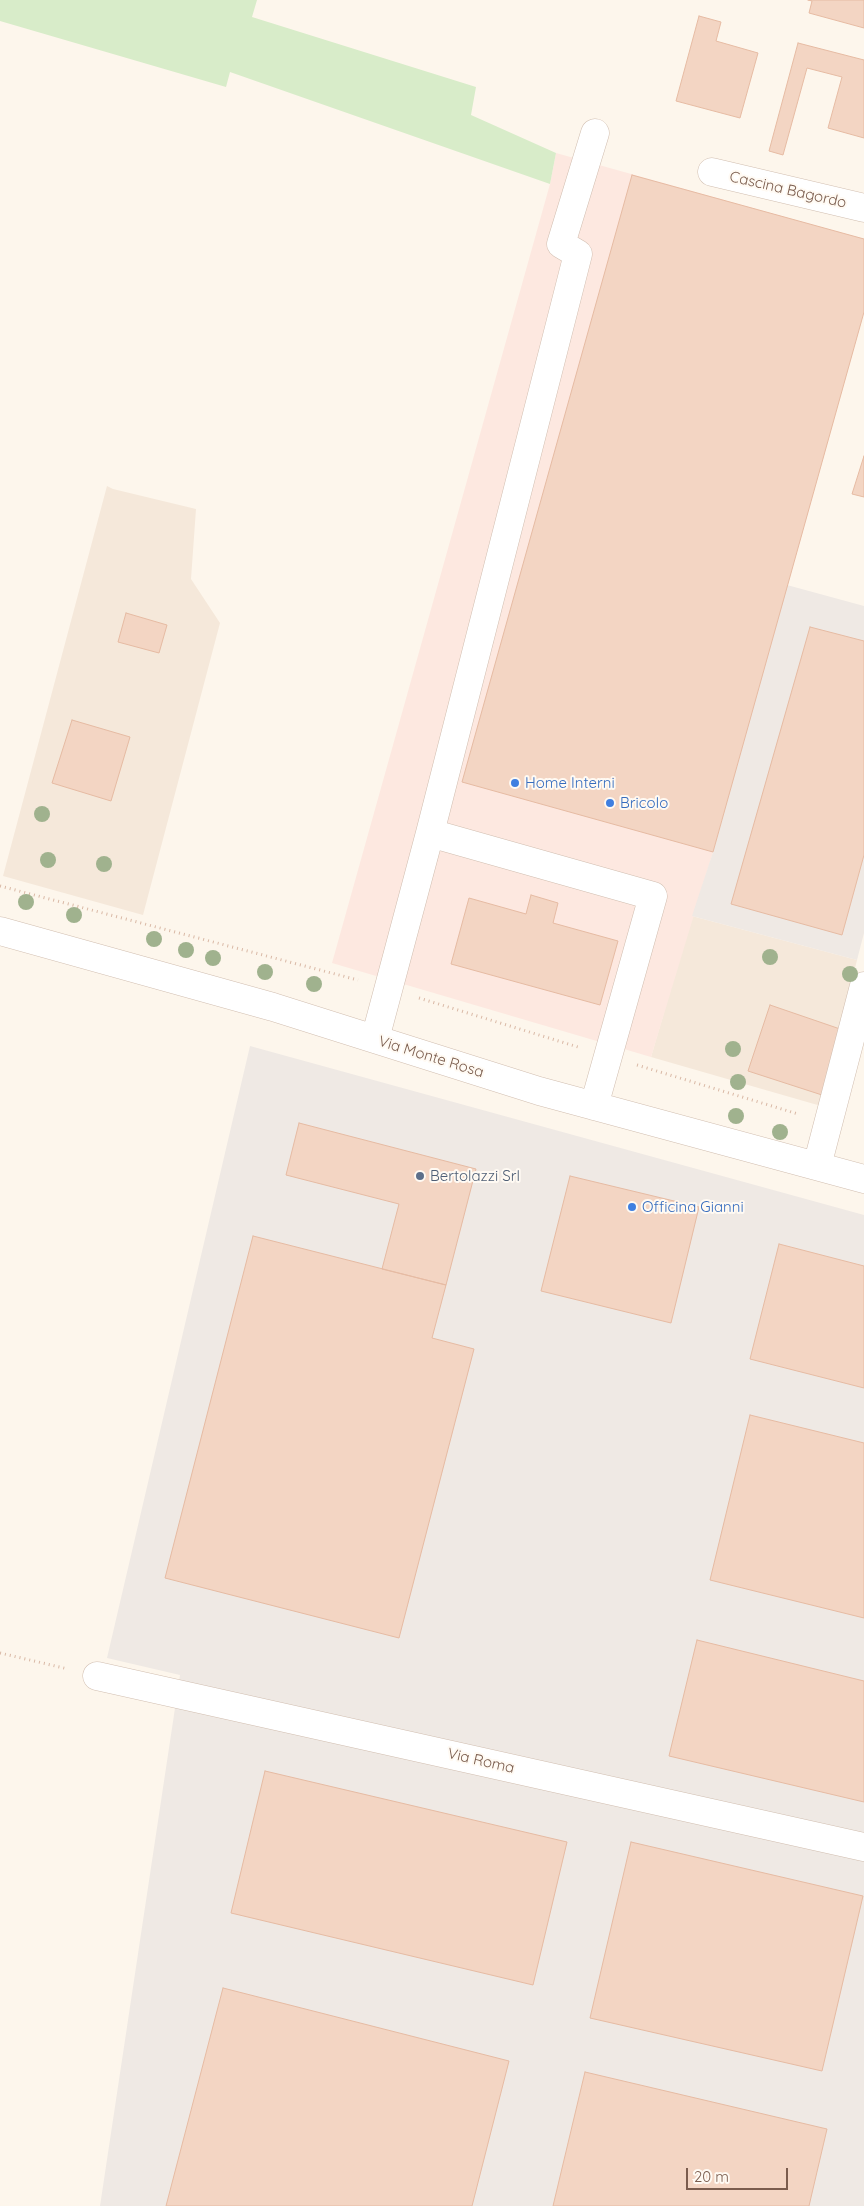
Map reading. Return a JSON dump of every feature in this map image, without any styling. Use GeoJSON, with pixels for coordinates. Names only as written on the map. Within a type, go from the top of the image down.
{"type":"FeatureCollection","features":[{"type":"Feature","properties":{"kind":"street"},"geometry":{"type":"LineString","coordinates":[[375,1039],[430,833],[578,254],[561,244],[595,133]]}},
{"type":"Feature","properties":{"kind":"street","name":"Cascina Bagordo"},"geometry":{"type":"LineString","coordinates":[[712,172],[864,208]]}},
{"type":"Feature","properties":{"kind":"street"},"geometry":{"type":"LineString","coordinates":[[430,833],[653,896],[594,1106]]}},
{"type":"Feature","properties":{"kind":"street","name":"Via Monte Rosa"},"geometry":{"type":"LineString","coordinates":[[0,931],[273,1007],[539,1091],[864,1179]]}},
{"type":"Feature","properties":{"kind":"street"},"geometry":{"type":"LineString","coordinates":[[817,1166],[864,986]]}},
{"type":"Feature","properties":{"kind":"street","name":"Via Roma"},"geometry":{"type":"LineString","coordinates":[[97,1676],[864,1847]]}},
{"type":"Feature","properties":{"kind":"path"},"geometry":{"type":"LineString","coordinates":[[0,886],[389,989],[828,1123]]}},
{"type":"Feature","properties":{"kind":"path"},"geometry":{"type":"LineString","coordinates":[[0,1653],[97,1676]]}},
{"type":"Feature","properties":{"kind":"shaded area"},"geometry":{"type":"Polygon","coordinates":[[[556,153],[864,239],[864,312],[713,852],[651,1057],[332,963],[550,184],[556,153]]]}},
{"type":"Feature","properties":{"kind":"shaded area"},"geometry":{"type":"Polygon","coordinates":[[[107,486],[196,509],[191,579],[220,623],[143,915],[3,876],[107,486]]]}},
{"type":"Feature","properties":{"kind":"shaded area"},"geometry":{"type":"Polygon","coordinates":[[[787,585],[864,606],[864,933],[857,960],[692,916],[713,852],[787,585]]]}},
{"type":"Feature","properties":{"kind":"shaded area"},"geometry":{"type":"Polygon","coordinates":[[[692,916],[857,960],[821,1106],[651,1057],[692,916]]]}},
{"type":"Feature","properties":{"kind":"shaded area"},"geometry":{"type":"Polygon","coordinates":[[[250,1046],[864,1215],[864,2206],[100,2206],[180,1675],[107,1658],[250,1046]]]}},
{"type":"Feature","properties":{"kind":"green space"},"geometry":{"type":"Polygon","coordinates":[[[0,0],[257,0],[252,17],[476,87],[471,115],[556,153],[550,184],[230,72],[226,87],[0,21],[0,0]]]}},
{"type":"Feature","properties":{"kind":"building"},"geometry":{"type":"Polygon","coordinates":[[[808,0],[864,0],[864,28],[809,13],[812,1],[808,0]]]}},
{"type":"Feature","properties":{"kind":"building"},"geometry":{"type":"Polygon","coordinates":[[[699,16],[721,22],[716,41],[758,53],[740,118],[676,101],[699,16]]]}},
{"type":"Feature","properties":{"kind":"building"},"geometry":{"type":"Polygon","coordinates":[[[798,43],[864,60],[864,138],[828,128],[842,77],[807,68],[783,155],[769,151],[798,43]]]}},
{"type":"Feature","properties":{"kind":"building"},"geometry":{"type":"Polygon","coordinates":[[[632,175],[864,239],[864,312],[713,852],[462,782],[632,175]]]}},
{"type":"Feature","properties":{"kind":"building"},"geometry":{"type":"Polygon","coordinates":[[[864,456],[864,497],[852,494],[864,456]]]}},
{"type":"Feature","properties":{"kind":"building"},"geometry":{"type":"Polygon","coordinates":[[[126,613],[167,625],[159,653],[118,642],[126,613]]]}},
{"type":"Feature","properties":{"kind":"building"},"geometry":{"type":"Polygon","coordinates":[[[810,627],[864,641],[864,855],[842,935],[731,904],[810,627]]]}},
{"type":"Feature","properties":{"kind":"building"},"geometry":{"type":"Polygon","coordinates":[[[72,720],[130,737],[111,801],[52,783],[72,720]]]}},
{"type":"Feature","properties":{"kind":"building"},"geometry":{"type":"Polygon","coordinates":[[[531,895],[558,903],[553,923],[618,941],[600,1005],[451,964],[469,898],[526,914],[531,895]]]}},
{"type":"Feature","properties":{"kind":"building"},"geometry":{"type":"Polygon","coordinates":[[[770,1005],[843,1030],[822,1095],[748,1071],[770,1005]]]}},
{"type":"Feature","properties":{"kind":"building"},"geometry":{"type":"Polygon","coordinates":[[[299,1123],[476,1169],[446,1285],[382,1269],[399,1204],[286,1175],[299,1123]]]}},
{"type":"Feature","properties":{"kind":"building"},"geometry":{"type":"Polygon","coordinates":[[[570,1176],[699,1207],[671,1323],[541,1291],[570,1176]]]}},
{"type":"Feature","properties":{"kind":"building"},"geometry":{"type":"Polygon","coordinates":[[[253,1236],[446,1285],[432,1338],[474,1349],[399,1638],[165,1578],[253,1236]]]}},
{"type":"Feature","properties":{"kind":"building"},"geometry":{"type":"Polygon","coordinates":[[[779,1244],[864,1266],[864,1388],[750,1359],[779,1244]]]}},
{"type":"Feature","properties":{"kind":"building"},"geometry":{"type":"Polygon","coordinates":[[[750,1415],[864,1443],[864,1618],[710,1580],[750,1415]]]}},
{"type":"Feature","properties":{"kind":"building"},"geometry":{"type":"Polygon","coordinates":[[[697,1640],[864,1681],[864,1802],[669,1756],[697,1640]]]}},
{"type":"Feature","properties":{"kind":"building"},"geometry":{"type":"Polygon","coordinates":[[[265,1771],[567,1842],[533,1985],[231,1913],[265,1771]]]}},
{"type":"Feature","properties":{"kind":"building"},"geometry":{"type":"Polygon","coordinates":[[[631,1842],[863,1896],[822,2071],[590,2018],[631,1842]]]}},
{"type":"Feature","properties":{"kind":"building"},"geometry":{"type":"Polygon","coordinates":[[[223,1988],[509,2061],[472,2206],[166,2206],[223,1988]]]}},
{"type":"Feature","properties":{"kind":"building"},"geometry":{"type":"Polygon","coordinates":[[[585,2072],[827,2129],[809,2206],[553,2206],[585,2072]]]}},
{"type":"Feature","properties":{"kind":"place","name":"Home Interni"},"geometry":{"type":"Point","coordinates":[515,783]}},
{"type":"Feature","properties":{"kind":"place","name":"BricoIo"},"geometry":{"type":"Point","coordinates":[610,803]}},
{"type":"Feature","properties":{"kind":"place","name":"Bertolazzi Srl"},"geometry":{"type":"Point","coordinates":[420,1176]}},
{"type":"Feature","properties":{"kind":"place","name":"Officina Gianni"},"geometry":{"type":"Point","coordinates":[632,1207]}}]}
